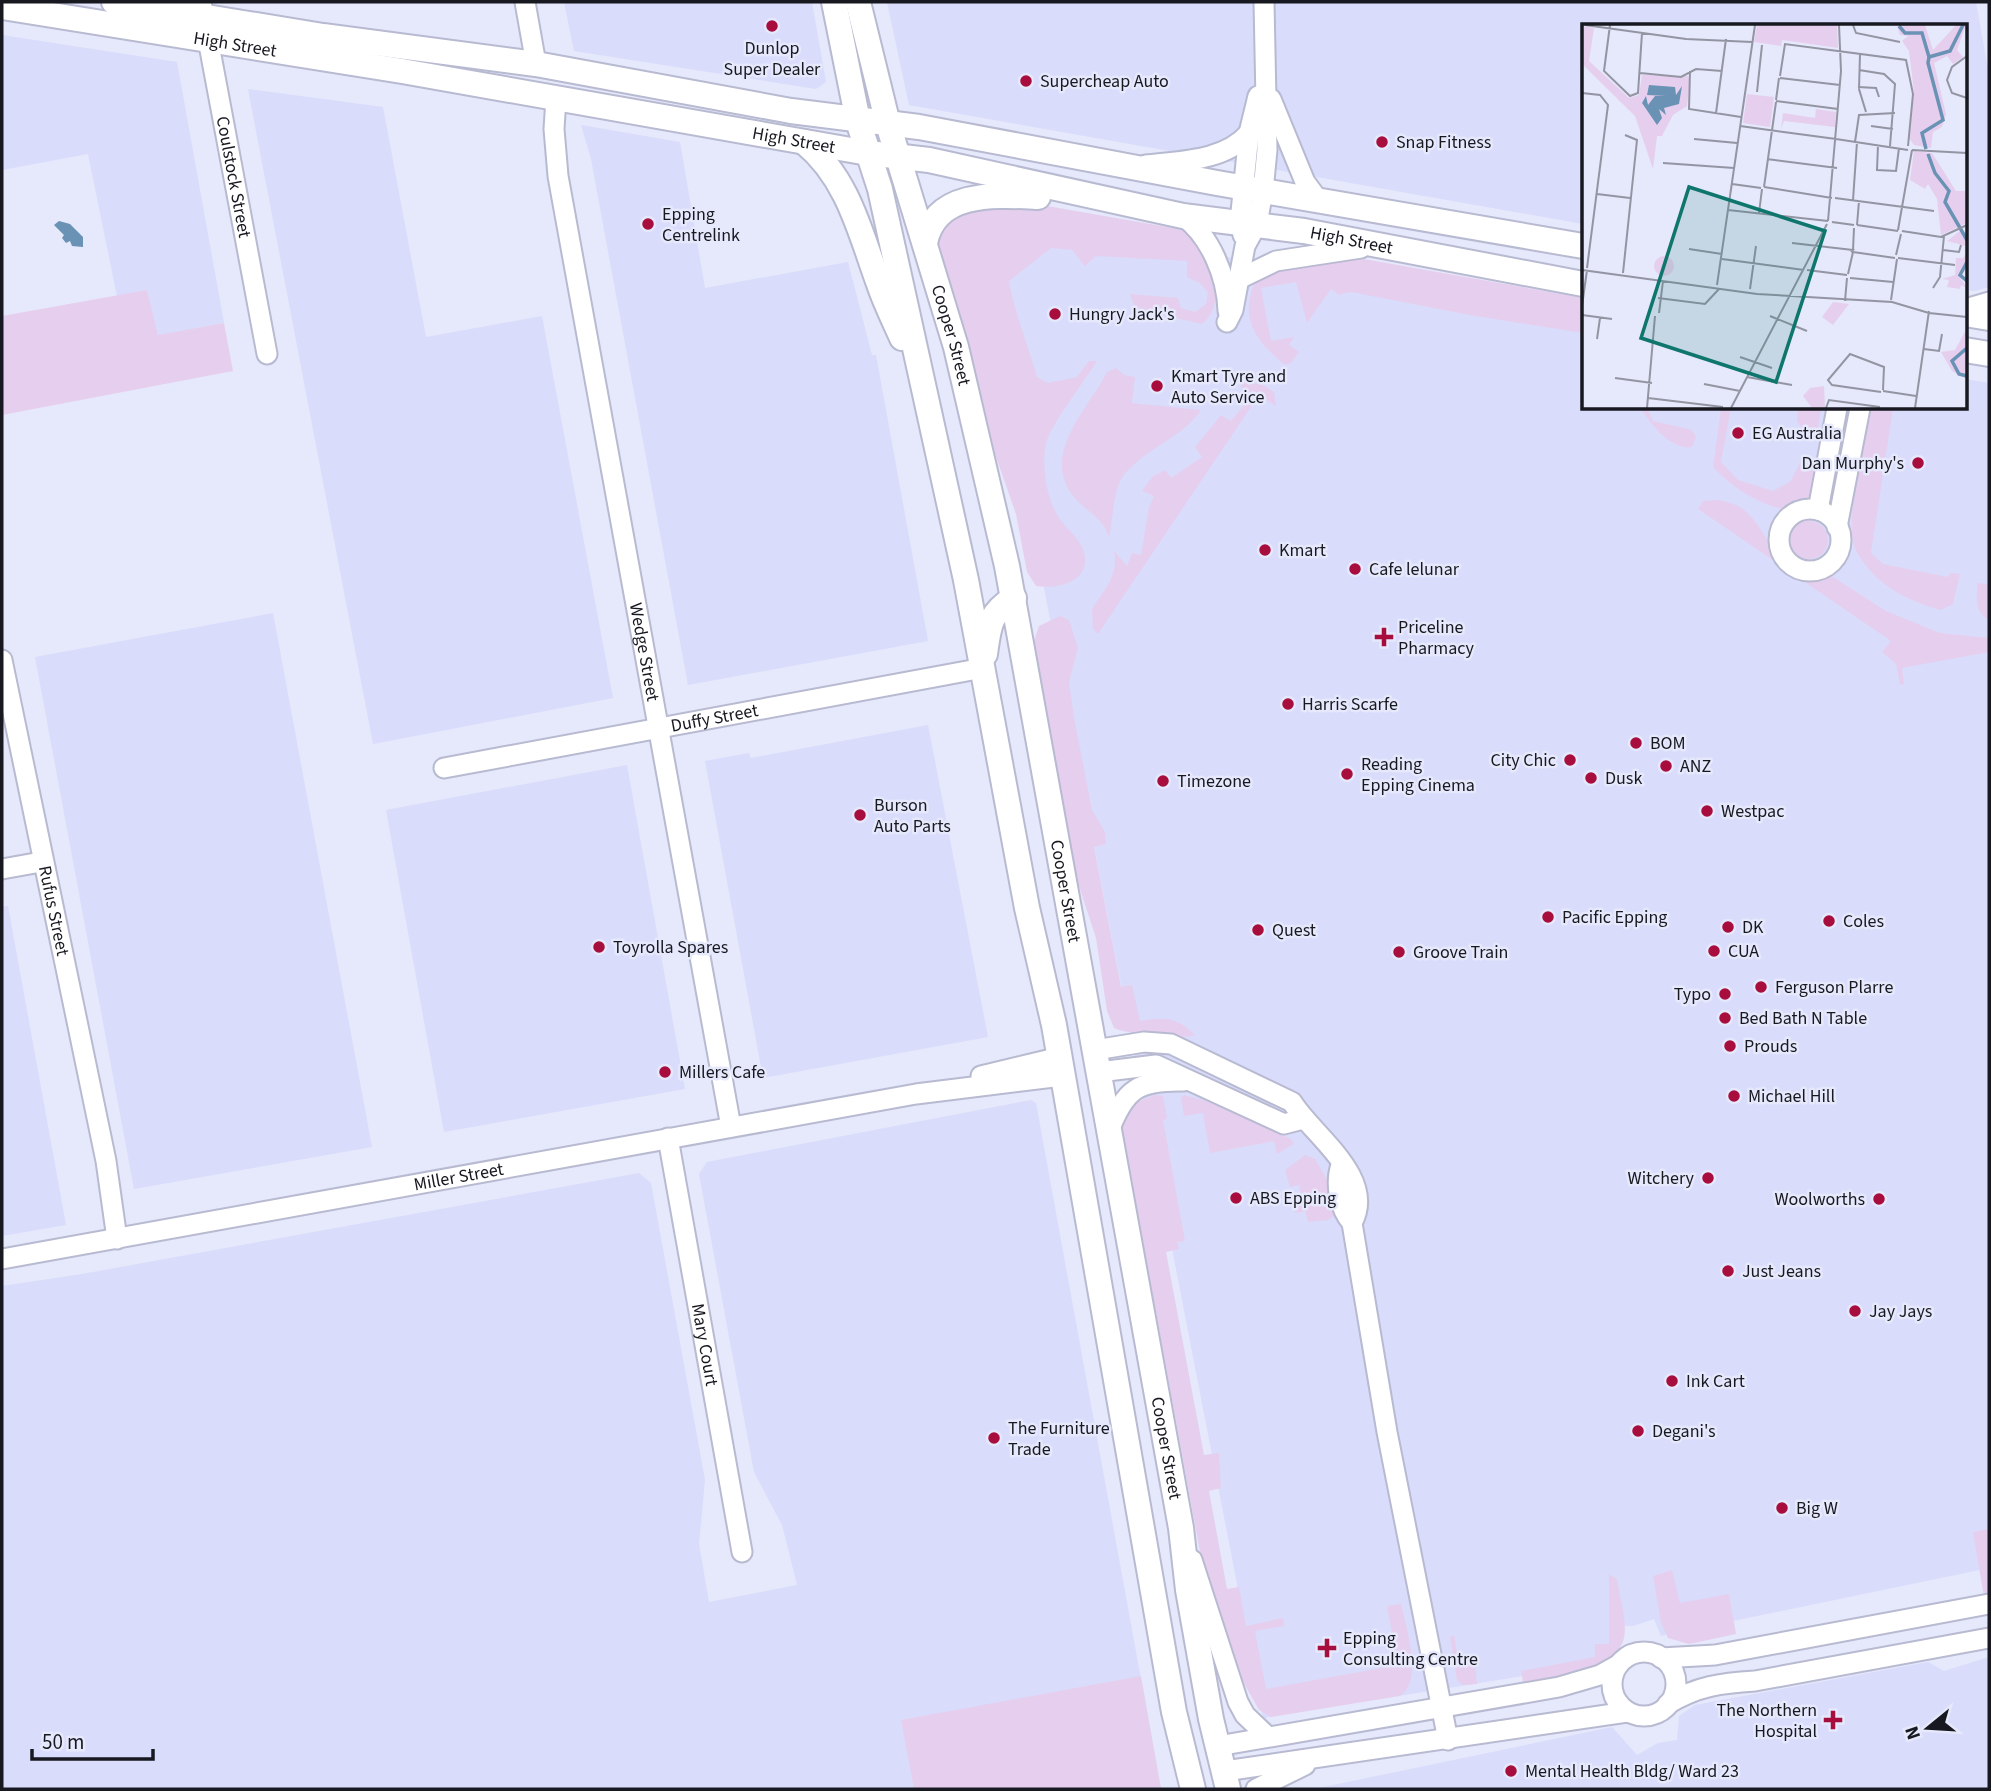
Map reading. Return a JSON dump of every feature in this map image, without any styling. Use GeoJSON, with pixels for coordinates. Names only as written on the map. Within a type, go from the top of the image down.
{"type":"FeatureCollection","features":[{"type":"Feature","properties":{"kind":"main road","name":"High Street"},"geometry":{"type":"LineString","coordinates":[[114,2],[203,9],[439,53],[536,64],[858,121],[942,131],[1319,201],[1582,246]]}},
{"type":"Feature","properties":{"kind":"main road","name":"Cooper Street"},"geometry":{"type":"LineString","coordinates":[[834,2],[858,121],[880,189],[927,397],[983,668],[1027,908],[1061,1066],[1183,1753],[1192,1784]]}},
{"type":"Feature","properties":{"kind":"main road","name":"Cooper Street"},"geometry":{"type":"LineString","coordinates":[[858,2],[888,124],[925,243],[978,436],[1014,598],[1181,1528],[1188,1590],[1227,1780]]}},
{"type":"Feature","properties":{"kind":"main road","name":"High Street"},"geometry":{"type":"LineString","coordinates":[[2,7],[547,96],[868,153],[899,156],[1183,216],[1248,223],[1582,284]]}},
{"type":"Feature","properties":{"kind":"main road","name":"Wedge Street"},"geometry":{"type":"LineString","coordinates":[[536,64],[547,96]]}},
{"type":"Feature","properties":{"kind":"main road"},"geometry":{"type":"LineString","coordinates":[[804,142],[823,158],[845,195],[927,397]]}},
{"type":"Feature","properties":{"kind":"main road"},"geometry":{"type":"LineString","coordinates":[[925,243],[931,223],[950,206],[976,197],[1105,201]]}},
{"type":"Feature","properties":{"kind":"main road"},"geometry":{"type":"LineString","coordinates":[[1966,312],[1989,318]]}},
{"type":"Feature","properties":{"kind":"main road"},"geometry":{"type":"LineString","coordinates":[[1966,350],[1989,354]]}},
{"type":"Feature","properties":{"kind":"main road"},"geometry":{"type":"LineString","coordinates":[[983,668],[989,626],[997,608],[1014,598]]}},
{"type":"Feature","properties":{"kind":"main road"},"geometry":{"type":"LineString","coordinates":[[1061,1066],[1097,1061]]}},
{"type":"Feature","properties":{"kind":"main road"},"geometry":{"type":"LineString","coordinates":[[1183,1753],[1218,1746]]}},
{"type":"Feature","properties":{"kind":"main road"},"geometry":{"type":"LineString","coordinates":[[1192,1784],[1227,1780]]}},
{"type":"Feature","properties":{"kind":"street","name":"Wedge Street"},"geometry":{"type":"LineString","coordinates":[[525,2],[536,64]]}},
{"type":"Feature","properties":{"kind":"street"},"geometry":{"type":"LineString","coordinates":[[1183,216],[1200,229],[1209,242],[1224,288],[1227,322],[1233,310],[1253,189],[1267,150],[1264,2]]}},
{"type":"Feature","properties":{"kind":"street","name":"Coulstock Street"},"geometry":{"type":"LineString","coordinates":[[203,9],[267,354]]}},
{"type":"Feature","properties":{"kind":"street"},"geometry":{"type":"LineString","coordinates":[[1253,189],[1249,133],[1264,75]]}},
{"type":"Feature","properties":{"kind":"street"},"geometry":{"type":"LineString","coordinates":[[1264,75],[1281,129],[1306,182],[1319,201]]}},
{"type":"Feature","properties":{"kind":"street","name":"Wedge Street"},"geometry":{"type":"LineString","coordinates":[[547,96],[558,176],[731,1127]]}},
{"type":"Feature","properties":{"kind":"street"},"geometry":{"type":"LineString","coordinates":[[1132,167],[1218,154],[1239,145],[1249,133]]}},
{"type":"Feature","properties":{"kind":"street"},"geometry":{"type":"LineString","coordinates":[[1239,279],[1257,267],[1276,261],[1332,250],[1382,247]]}},
{"type":"Feature","properties":{"kind":"street"},"geometry":{"type":"LineString","coordinates":[[1966,312],[1989,302]]}},
{"type":"Feature","properties":{"kind":"street"},"geometry":{"type":"LineString","coordinates":[[1818,510],[1837,410]]}},
{"type":"Feature","properties":{"kind":"street"},"geometry":{"type":"LineString","coordinates":[[1837,527],[1826,514],[1818,510],[1808,509],[1791,515],[1780,532],[1781,551],[1792,565],[1809,571],[1826,566],[1838,552],[1841,543],[1837,527],[1860,410]]}},
{"type":"Feature","properties":{"kind":"street","name":"Rufus Street"},"geometry":{"type":"LineString","coordinates":[[2,660],[41,862],[125,1237]]}},
{"type":"Feature","properties":{"kind":"street","name":"Duffy Street"},"geometry":{"type":"LineString","coordinates":[[444,768],[983,668]]}},
{"type":"Feature","properties":{"kind":"street"},"geometry":{"type":"LineString","coordinates":[[2,869],[41,862]]}},
{"type":"Feature","properties":{"kind":"street"},"geometry":{"type":"LineString","coordinates":[[1097,1061],[1159,1041],[1171,1044],[1292,1102],[1303,1119],[1329,1143],[1341,1165],[1337,1179],[1344,1214],[1352,1223],[1387,1432],[1448,1740]]}},
{"type":"Feature","properties":{"kind":"street"},"geometry":{"type":"LineString","coordinates":[[1097,1061],[1156,1065],[1284,1124],[1303,1119]]}},
{"type":"Feature","properties":{"kind":"street","name":"Miller Street"},"geometry":{"type":"LineString","coordinates":[[2,1259],[1061,1066]]}},
{"type":"Feature","properties":{"kind":"street"},"geometry":{"type":"LineString","coordinates":[[1109,1132],[1119,1105],[1129,1093],[1160,1080],[1188,1081]]}},
{"type":"Feature","properties":{"kind":"street","name":"Mary Court"},"geometry":{"type":"LineString","coordinates":[[668,1138],[742,1552]]}},
{"type":"Feature","properties":{"kind":"street"},"geometry":{"type":"LineString","coordinates":[[1181,1528],[1238,1702],[1245,1715],[1268,1736]]}},
{"type":"Feature","properties":{"kind":"street"},"geometry":{"type":"LineString","coordinates":[[1218,1746],[1442,1705],[1559,1687],[1618,1665],[1631,1655],[1639,1653],[1661,1658],[1715,1655],[1989,1605]]}},
{"type":"Feature","properties":{"kind":"street"},"geometry":{"type":"LineString","coordinates":[[1227,1780],[1321,1757],[1448,1740],[1581,1716],[1627,1712],[1649,1716],[1685,1694],[1720,1683],[1755,1681],[1989,1638]]}},
{"type":"Feature","properties":{"kind":"street"},"geometry":{"type":"LineString","coordinates":[[1661,1658],[1669,1665],[1675,1685],[1668,1704]]}},
{"type":"Feature","properties":{"kind":"street"},"geometry":{"type":"LineString","coordinates":[[1618,1665],[1612,1690],[1615,1699],[1627,1712]]}},
{"type":"Feature","properties":{"kind":"street"},"geometry":{"type":"LineString","coordinates":[[1256,1789],[1321,1757]]}},
{"type":"Feature","properties":{"kind":"shaded area"},"geometry":{"type":"Polygon","coordinates":[[[564,2],[812,2],[826,82],[816,89],[574,51],[564,2]]]}},
{"type":"Feature","properties":{"kind":"shaded area"},"geometry":{"type":"Polygon","coordinates":[[[887,2],[1976,2],[1989,75],[1989,287],[1966,290],[1966,24],[1582,24],[1582,224],[909,105],[887,2]]]}},
{"type":"Feature","properties":{"kind":"shaded area"},"geometry":{"type":"Polygon","coordinates":[[[2,35],[177,62],[224,323],[158,336],[147,291],[117,296],[88,154],[2,170],[2,35]]]}},
{"type":"Feature","properties":{"kind":"shaded area"},"geometry":{"type":"Polygon","coordinates":[[[248,89],[383,107],[426,337],[542,316],[613,698],[373,744],[248,89]]]}},
{"type":"Feature","properties":{"kind":"shaded area"},"geometry":{"type":"Polygon","coordinates":[[[581,125],[680,142],[705,288],[848,262],[872,355],[876,355],[928,641],[688,685],[591,159],[581,125]]]}},
{"type":"Feature","properties":{"kind":"shaded area"},"geometry":{"type":"Polygon","coordinates":[[[1002,198],[1190,231],[1206,250],[1215,276],[1215,303],[1202,324],[1140,310],[1134,305],[1130,294],[1178,298],[1181,308],[1195,312],[1206,304],[1208,293],[1200,283],[1187,277],[1187,261],[1096,256],[1085,266],[1072,250],[1051,248],[1009,281],[1037,377],[1048,383],[1077,377],[1089,361],[1097,361],[1061,415],[1046,444],[1046,485],[1052,505],[1062,522],[1080,542],[1085,558],[1081,574],[1068,583],[1052,587],[1036,586],[1027,572],[1016,514],[996,457],[937,241],[939,222],[1002,198]]]}},
{"type":"Feature","properties":{"kind":"shaded area","name":"Pacific Epping"},"geometry":{"type":"Polygon","coordinates":[[[1016,217],[1582,324],[1582,410],[1966,410],[1966,379],[1989,383],[1989,1568],[1661,1636],[1654,1619],[1633,1626],[1610,1625],[1609,1644],[1591,1665],[1263,1718],[982,268],[1016,217]]]}},
{"type":"Feature","properties":{"kind":"shaded area"},"geometry":{"type":"Polygon","coordinates":[[[59,221],[70,224],[83,237],[83,247],[72,246],[70,241],[66,243],[62,238],[64,235],[54,225],[59,221]]]}},
{"type":"Feature","properties":{"kind":"shaded area"},"geometry":{"type":"Polygon","coordinates":[[[1330,258],[1364,259],[1582,298],[1582,333],[1351,292],[1339,295],[1331,289],[1307,323],[1296,282],[1261,288],[1271,341],[1294,337],[1289,345],[1299,352],[1291,363],[1285,365],[1264,345],[1251,324],[1249,301],[1259,272],[1330,258]]]}},
{"type":"Feature","properties":{"kind":"shaded area"},"geometry":{"type":"Polygon","coordinates":[[[147,290],[158,335],[224,323],[233,371],[2,415],[2,316],[147,290]]]}},
{"type":"Feature","properties":{"kind":"shaded area"},"geometry":{"type":"Polygon","coordinates":[[[1116,368],[1124,375],[1135,377],[1132,403],[1201,410],[1183,429],[1140,459],[1122,478],[1115,499],[1109,537],[1097,518],[1071,493],[1063,478],[1062,462],[1065,446],[1080,415],[1107,372],[1116,368]]]}},
{"type":"Feature","properties":{"kind":"shaded area"},"geometry":{"type":"Polygon","coordinates":[[[1245,381],[1263,385],[1274,392],[1276,406],[1259,395],[1098,634],[1093,629],[1092,609],[1112,575],[1114,551],[1127,566],[1132,553],[1141,555],[1149,507],[1154,496],[1142,491],[1152,477],[1165,470],[1171,478],[1202,457],[1195,447],[1221,415],[1231,421],[1252,395],[1240,386],[1245,381]]]}},
{"type":"Feature","properties":{"kind":"shaded area"},"geometry":{"type":"Polygon","coordinates":[[[1642,410],[1648,410],[1653,421],[1692,430],[1696,437],[1692,447],[1669,441],[1642,410]]]}},
{"type":"Feature","properties":{"kind":"shaded area"},"geometry":{"type":"Polygon","coordinates":[[[1721,410],[1731,410],[1721,462],[1738,480],[1773,491],[1790,482],[1801,461],[1810,462],[1822,480],[1819,498],[1808,509],[1782,509],[1744,493],[1713,467],[1721,410]]]}},
{"type":"Feature","properties":{"kind":"shaded area"},"geometry":{"type":"Polygon","coordinates":[[[1798,410],[1821,410],[1817,435],[1809,439],[1797,421],[1798,410]]]}},
{"type":"Feature","properties":{"kind":"shaded area"},"geometry":{"type":"Polygon","coordinates":[[[1869,410],[1893,410],[1871,553],[1883,564],[1948,577],[1950,573],[1960,574],[1953,604],[1941,610],[1915,601],[1880,580],[1862,560],[1852,536],[1853,500],[1869,410]]]}},
{"type":"Feature","properties":{"kind":"shaded area"},"geometry":{"type":"Polygon","coordinates":[[[1719,500],[1740,507],[1751,517],[1787,566],[1798,574],[1812,577],[1830,575],[1886,611],[1940,633],[1989,638],[1989,652],[1902,668],[1904,684],[1900,685],[1896,664],[1882,652],[1891,641],[1698,509],[1703,501],[1719,500]]]}},
{"type":"Feature","properties":{"kind":"shaded area"},"geometry":{"type":"Polygon","coordinates":[[[1809,521],[1823,526],[1828,540],[1823,554],[1809,559],[1795,554],[1790,540],[1795,526],[1809,521]]]}},
{"type":"Feature","properties":{"kind":"shaded area"},"geometry":{"type":"Polygon","coordinates":[[[1978,583],[1989,584],[1989,620],[1979,609],[1978,583]]]}},
{"type":"Feature","properties":{"kind":"shaded area"},"geometry":{"type":"Polygon","coordinates":[[[273,613],[372,1147],[134,1189],[35,657],[273,613]]]}},
{"type":"Feature","properties":{"kind":"shaded area"},"geometry":{"type":"Polygon","coordinates":[[[1060,616],[1069,620],[1078,648],[1069,682],[1092,810],[1105,832],[1106,844],[1094,847],[1121,987],[1132,985],[1140,1021],[1170,1020],[1195,1035],[1168,1037],[1120,1030],[1114,1028],[1107,1011],[1096,938],[1076,877],[1034,641],[1039,626],[1060,616]]]}},
{"type":"Feature","properties":{"kind":"shaded area"},"geometry":{"type":"Polygon","coordinates":[[[928,725],[988,1037],[763,1078],[705,761],[749,753],[751,758],[928,725]]]}},
{"type":"Feature","properties":{"kind":"shaded area"},"geometry":{"type":"Polygon","coordinates":[[[627,765],[685,1089],[444,1132],[386,810],[627,765]]]}},
{"type":"Feature","properties":{"kind":"shaded area"},"geometry":{"type":"Polygon","coordinates":[[[8,906],[66,1225],[2,1236],[2,907],[8,906]]]}},
{"type":"Feature","properties":{"kind":"shaded area"},"geometry":{"type":"Polygon","coordinates":[[[1155,1095],[1163,1096],[1167,1119],[1163,1120],[1185,1241],[1177,1242],[1179,1249],[1166,1252],[1204,1455],[1219,1453],[1221,1488],[1209,1491],[1227,1589],[1239,1587],[1246,1626],[1283,1618],[1284,1626],[1255,1631],[1266,1689],[1398,1665],[1387,1606],[1401,1604],[1412,1668],[1411,1680],[1399,1696],[1271,1717],[1259,1710],[1237,1671],[1202,1563],[1121,1123],[1130,1108],[1155,1095]]]}},
{"type":"Feature","properties":{"kind":"shaded area"},"geometry":{"type":"Polygon","coordinates":[[[1184,1095],[1210,1102],[1291,1139],[1294,1144],[1277,1154],[1274,1141],[1210,1153],[1203,1113],[1184,1116],[1181,1098],[1184,1095]]]}},
{"type":"Feature","properties":{"kind":"shaded area"},"geometry":{"type":"Polygon","coordinates":[[[1031,1100],[1036,1103],[1161,1789],[2,1789],[2,1286],[82,1274],[639,1173],[651,1183],[705,1480],[699,1544],[709,1602],[797,1585],[782,1525],[754,1472],[699,1174],[707,1162],[1031,1100]]]}},
{"type":"Feature","properties":{"kind":"shaded area"},"geometry":{"type":"Polygon","coordinates":[[[1305,1155],[1315,1159],[1334,1191],[1337,1214],[1328,1220],[1308,1222],[1305,1211],[1295,1213],[1294,1201],[1302,1200],[1299,1185],[1290,1187],[1285,1170],[1305,1155]]]}},
{"type":"Feature","properties":{"kind":"shaded area"},"geometry":{"type":"Polygon","coordinates":[[[1989,1529],[1989,1595],[1984,1597],[1973,1532],[1989,1529]]]}},
{"type":"Feature","properties":{"kind":"shaded area"},"geometry":{"type":"Polygon","coordinates":[[[1672,1570],[1680,1603],[1729,1594],[1736,1634],[1689,1644],[1668,1638],[1661,1623],[1653,1576],[1672,1570]]]}},
{"type":"Feature","properties":{"kind":"shaded area"},"geometry":{"type":"Polygon","coordinates":[[[1609,1574],[1617,1579],[1625,1629],[1622,1644],[1604,1662],[1592,1668],[1523,1682],[1521,1671],[1595,1657],[1595,1644],[1609,1644],[1609,1574]]]}},
{"type":"Feature","properties":{"kind":"shaded area"},"geometry":{"type":"Polygon","coordinates":[[[1454,1635],[1459,1665],[1475,1663],[1477,1684],[1463,1685],[1457,1680],[1450,1637],[1454,1635]]]}},
{"type":"Feature","properties":{"kind":"shaded area","name":"The Northern Hospital"},"geometry":{"type":"Polygon","coordinates":[[[1989,1657],[1989,1789],[1314,1789],[1612,1727],[1637,1755],[1658,1743],[1677,1740],[1679,1716],[1695,1705],[1928,1662],[1944,1671],[1989,1657]]]}},
{"type":"Feature","properties":{"kind":"shaded area"},"geometry":{"type":"Polygon","coordinates":[[[1141,1676],[1161,1789],[914,1789],[901,1720],[1141,1676]]]}},
{"type":"Feature","properties":{"kind":"place","name":"Dunlop Super Dealer"},"geometry":{"type":"Point","coordinates":[772,26]}},
{"type":"Feature","properties":{"kind":"place","name":"Supercheap Auto"},"geometry":{"type":"Point","coordinates":[1026,81]}},
{"type":"Feature","properties":{"kind":"place","name":"Snap Fitness"},"geometry":{"type":"Point","coordinates":[1382,142]}},
{"type":"Feature","properties":{"kind":"place","name":"Epping Centrelink"},"geometry":{"type":"Point","coordinates":[648,224]}},
{"type":"Feature","properties":{"kind":"place","name":"Hungry Jack's"},"geometry":{"type":"Point","coordinates":[1055,314]}},
{"type":"Feature","properties":{"kind":"place","name":"Kmart Tyre and Auto Service"},"geometry":{"type":"Point","coordinates":[1157,386]}},
{"type":"Feature","properties":{"kind":"place","name":"EG Australia"},"geometry":{"type":"Point","coordinates":[1738,433]}},
{"type":"Feature","properties":{"kind":"place","name":"Dan Murphy's"},"geometry":{"type":"Point","coordinates":[1918,463]}},
{"type":"Feature","properties":{"kind":"place","name":"Kmart"},"geometry":{"type":"Point","coordinates":[1265,550]}},
{"type":"Feature","properties":{"kind":"place","name":"Cafe lelunar"},"geometry":{"type":"Point","coordinates":[1355,569]}},
{"type":"Feature","properties":{"kind":"place","name":"Priceline Pharmacy"},"geometry":{"type":"Point","coordinates":[1384,637]}},
{"type":"Feature","properties":{"kind":"place","name":"Harris Scarfe"},"geometry":{"type":"Point","coordinates":[1288,704]}},
{"type":"Feature","properties":{"kind":"place","name":"BOM"},"geometry":{"type":"Point","coordinates":[1636,743]}},
{"type":"Feature","properties":{"kind":"place","name":"City Chic"},"geometry":{"type":"Point","coordinates":[1570,760]}},
{"type":"Feature","properties":{"kind":"place","name":"ANZ"},"geometry":{"type":"Point","coordinates":[1666,766]}},
{"type":"Feature","properties":{"kind":"place","name":"Reading Epping Cinema"},"geometry":{"type":"Point","coordinates":[1347,774]}},
{"type":"Feature","properties":{"kind":"place","name":"Dusk"},"geometry":{"type":"Point","coordinates":[1591,778]}},
{"type":"Feature","properties":{"kind":"place","name":"Timezone"},"geometry":{"type":"Point","coordinates":[1163,781]}},
{"type":"Feature","properties":{"kind":"place","name":"Westpac"},"geometry":{"type":"Point","coordinates":[1707,811]}},
{"type":"Feature","properties":{"kind":"place","name":"Burson Auto Parts"},"geometry":{"type":"Point","coordinates":[860,815]}},
{"type":"Feature","properties":{"kind":"place","name":"Pacific Epping"},"geometry":{"type":"Point","coordinates":[1548,917]}},
{"type":"Feature","properties":{"kind":"place","name":"Coles"},"geometry":{"type":"Point","coordinates":[1829,921]}},
{"type":"Feature","properties":{"kind":"place","name":"DK"},"geometry":{"type":"Point","coordinates":[1728,927]}},
{"type":"Feature","properties":{"kind":"place","name":"Quest"},"geometry":{"type":"Point","coordinates":[1258,930]}},
{"type":"Feature","properties":{"kind":"place","name":"Toyrolla Spares"},"geometry":{"type":"Point","coordinates":[599,947]}},
{"type":"Feature","properties":{"kind":"place","name":"CUA"},"geometry":{"type":"Point","coordinates":[1714,951]}},
{"type":"Feature","properties":{"kind":"place","name":"Groove Train"},"geometry":{"type":"Point","coordinates":[1399,952]}},
{"type":"Feature","properties":{"kind":"place","name":"Ferguson Plarre"},"geometry":{"type":"Point","coordinates":[1761,987]}},
{"type":"Feature","properties":{"kind":"place","name":"Typo"},"geometry":{"type":"Point","coordinates":[1725,994]}},
{"type":"Feature","properties":{"kind":"place","name":"Bed Bath N Table"},"geometry":{"type":"Point","coordinates":[1725,1018]}},
{"type":"Feature","properties":{"kind":"place","name":"Prouds"},"geometry":{"type":"Point","coordinates":[1730,1046]}},
{"type":"Feature","properties":{"kind":"place","name":"Millers Cafe"},"geometry":{"type":"Point","coordinates":[665,1072]}},
{"type":"Feature","properties":{"kind":"place","name":"Michael Hill"},"geometry":{"type":"Point","coordinates":[1734,1096]}},
{"type":"Feature","properties":{"kind":"place","name":"Witchery"},"geometry":{"type":"Point","coordinates":[1708,1178]}},
{"type":"Feature","properties":{"kind":"place","name":"ABS Epping"},"geometry":{"type":"Point","coordinates":[1236,1198]}},
{"type":"Feature","properties":{"kind":"place","name":"Woolworths"},"geometry":{"type":"Point","coordinates":[1879,1199]}},
{"type":"Feature","properties":{"kind":"place","name":"Just Jeans"},"geometry":{"type":"Point","coordinates":[1728,1271]}},
{"type":"Feature","properties":{"kind":"place","name":"Jay Jays"},"geometry":{"type":"Point","coordinates":[1855,1311]}},
{"type":"Feature","properties":{"kind":"place","name":"Ink Cart"},"geometry":{"type":"Point","coordinates":[1672,1381]}},
{"type":"Feature","properties":{"kind":"place","name":"Degani's"},"geometry":{"type":"Point","coordinates":[1638,1431]}},
{"type":"Feature","properties":{"kind":"place","name":"The Furniture Trade"},"geometry":{"type":"Point","coordinates":[994,1438]}},
{"type":"Feature","properties":{"kind":"place","name":"Big W"},"geometry":{"type":"Point","coordinates":[1782,1508]}},
{"type":"Feature","properties":{"kind":"place","name":"Epping Consulting Centre"},"geometry":{"type":"Point","coordinates":[1327,1648]}},
{"type":"Feature","properties":{"kind":"place","name":"The Northern Hospital"},"geometry":{"type":"Point","coordinates":[1833,1720]}},
{"type":"Feature","properties":{"kind":"place","name":"Mental Health Bldg/ Ward 23"},"geometry":{"type":"Point","coordinates":[1511,1771]}}]}
